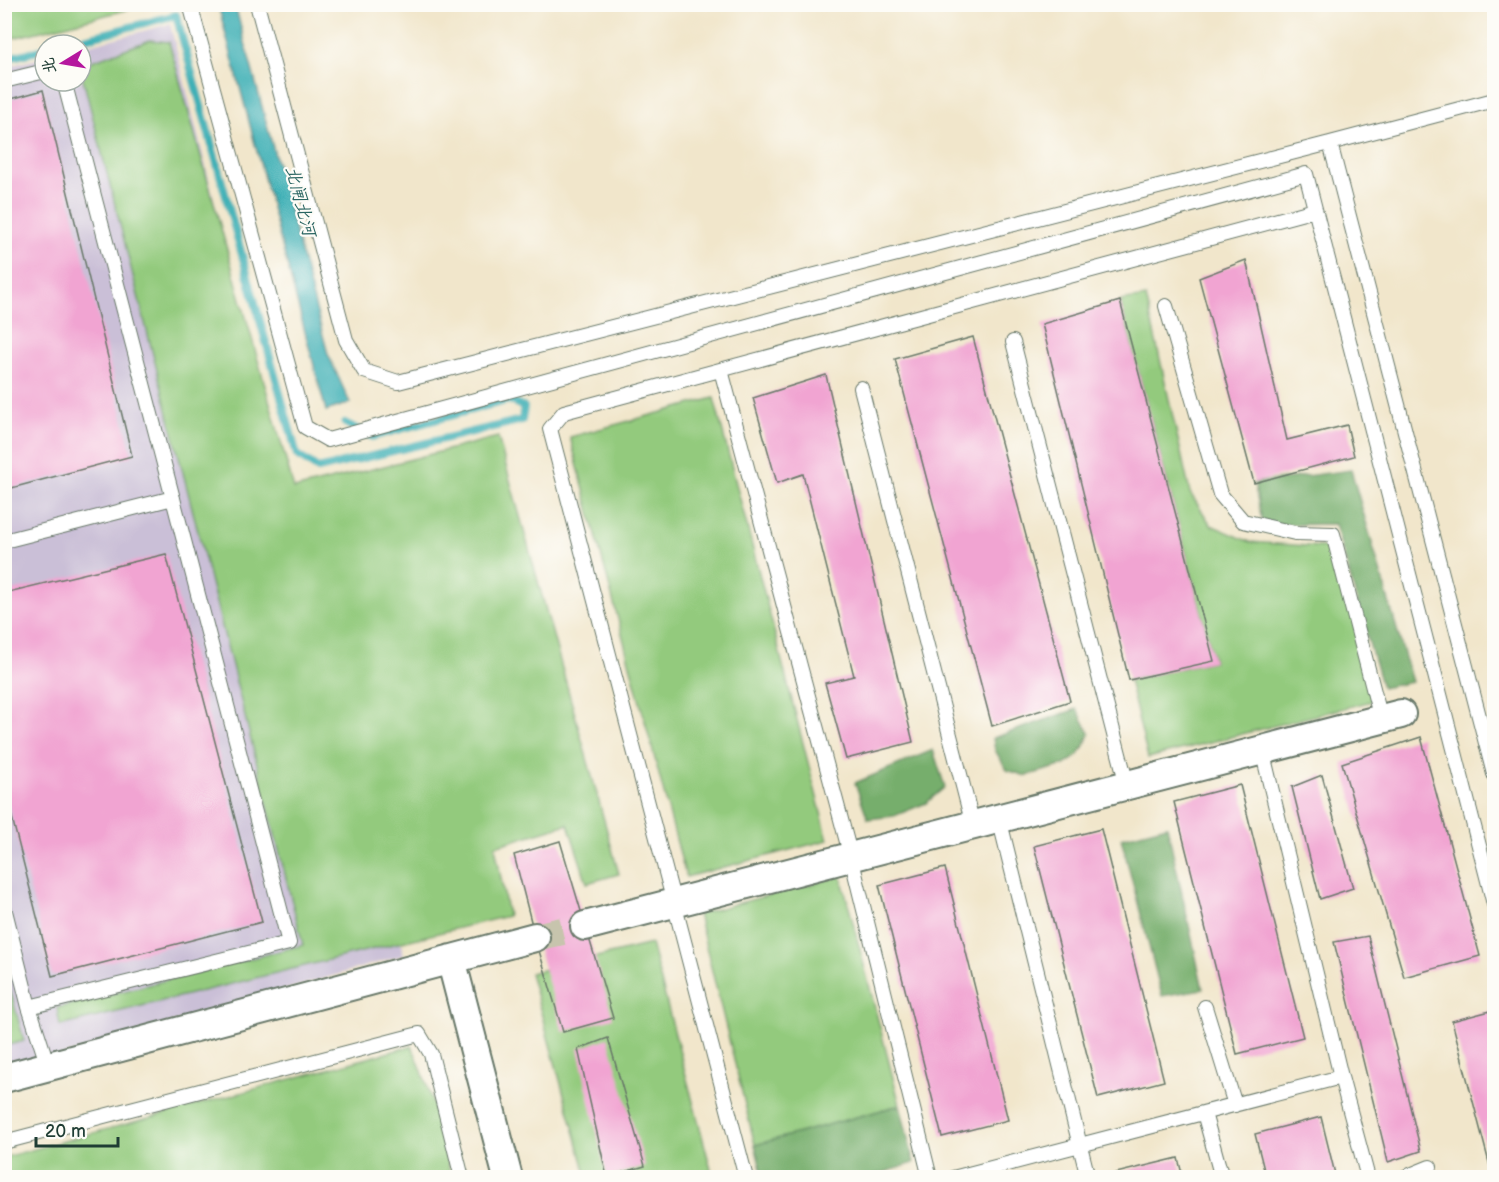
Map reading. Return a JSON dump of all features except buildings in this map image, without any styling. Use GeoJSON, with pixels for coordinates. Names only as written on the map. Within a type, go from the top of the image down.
{"type":"FeatureCollection","features":[{"type":"Feature","properties":{"kind":"street"},"geometry":{"type":"LineString","coordinates":[[585,926],[1391,716]]}},
{"type":"Feature","properties":{"kind":"street"},"geometry":{"type":"LineString","coordinates":[[4,1078],[535,937]]}},
{"type":"Feature","properties":{"kind":"street"},"geometry":{"type":"LineString","coordinates":[[451,960],[508,1178]]}},
{"type":"Feature","properties":{"kind":"lane"},"geometry":{"type":"LineString","coordinates":[[190,4],[305,427],[328,440],[1306,174],[1494,904]]}},
{"type":"Feature","properties":{"kind":"lane"},"geometry":{"type":"LineString","coordinates":[[257,4],[346,340],[364,371],[398,382],[1494,100]]}},
{"type":"Feature","properties":{"kind":"lane"},"geometry":{"type":"LineString","coordinates":[[4,81],[33,74]]}},
{"type":"Feature","properties":{"kind":"lane"},"geometry":{"type":"LineString","coordinates":[[29,1006],[289,943],[67,93]]}},
{"type":"Feature","properties":{"kind":"lane"},"geometry":{"type":"LineString","coordinates":[[1329,143],[1491,750],[1494,774]]}},
{"type":"Feature","properties":{"kind":"lane"},"geometry":{"type":"LineString","coordinates":[[746,1178],[550,429],[564,412],[1315,210]]}},
{"type":"Feature","properties":{"kind":"lane"},"geometry":{"type":"LineString","coordinates":[[1166,306],[1220,494],[1243,521],[1295,533],[1333,534],[1391,716]]}},
{"type":"Feature","properties":{"kind":"lane"},"geometry":{"type":"LineString","coordinates":[[1013,342],[1127,785]]}},
{"type":"Feature","properties":{"kind":"lane"},"geometry":{"type":"LineString","coordinates":[[721,370],[851,857],[930,1178]]}},
{"type":"Feature","properties":{"kind":"lane"},"geometry":{"type":"LineString","coordinates":[[861,388],[1088,1178]]}},
{"type":"Feature","properties":{"kind":"lane"},"geometry":{"type":"LineString","coordinates":[[4,541],[173,498]]}},
{"type":"Feature","properties":{"kind":"lane"},"geometry":{"type":"LineString","coordinates":[[1262,750],[1341,1077],[1368,1178]]}},
{"type":"Feature","properties":{"kind":"lane"},"geometry":{"type":"LineString","coordinates":[[4,907],[29,1006],[48,1066]]}},
{"type":"Feature","properties":{"kind":"lane"},"geometry":{"type":"LineString","coordinates":[[1205,1007],[1235,1105]]}},
{"type":"Feature","properties":{"kind":"lane"},"geometry":{"type":"LineString","coordinates":[[4,1142],[419,1034],[431,1054],[462,1178]]}},
{"type":"Feature","properties":{"kind":"lane"},"geometry":{"type":"LineString","coordinates":[[953,1178],[1341,1077]]}},
{"type":"Feature","properties":{"kind":"lane"},"geometry":{"type":"LineString","coordinates":[[1204,1113],[1222,1178]]}},
{"type":"Feature","properties":{"kind":"lane"},"geometry":{"type":"LineString","coordinates":[[1403,1178],[1430,1167]]}},
{"type":"Feature","properties":{"kind":"shaded area"},"geometry":{"type":"Polygon","coordinates":[[[170,24],[404,955],[5,1072],[5,67],[33,60],[33,93],[93,93],[93,44],[170,24]]]}},
{"type":"Feature","properties":{"kind":"green space"},"geometry":{"type":"Polygon","coordinates":[[[5,4],[147,4],[147,5],[5,40],[5,4]]]}},
{"type":"Feature","properties":{"kind":"green space"},"geometry":{"type":"Polygon","coordinates":[[[150,40],[169,42],[294,489],[498,437],[619,874],[587,883],[568,824],[495,846],[508,916],[60,1026],[57,1008],[303,945],[87,93],[93,93],[93,61],[150,40]]]}},
{"type":"Feature","properties":{"kind":"green space"},"geometry":{"type":"Polygon","coordinates":[[[1146,297],[1190,493],[1211,525],[1250,542],[1336,548],[1376,700],[1148,758],[1129,680],[1214,661],[1120,301],[1146,297]]]}},
{"type":"Feature","properties":{"kind":"green space"},"geometry":{"type":"Polygon","coordinates":[[[714,398],[828,840],[686,877],[570,437],[714,398]]]}},
{"type":"Feature","properties":{"kind":"green space"},"geometry":{"type":"Polygon","coordinates":[[[1351,470],[1412,682],[1382,688],[1335,524],[1263,525],[1254,483],[1351,470]]]}},
{"type":"Feature","properties":{"kind":"green space"},"geometry":{"type":"Polygon","coordinates":[[[1077,709],[1090,734],[1079,755],[1064,765],[1026,776],[1007,770],[995,750],[993,738],[1077,709]]]}},
{"type":"Feature","properties":{"kind":"green space"},"geometry":{"type":"Polygon","coordinates":[[[933,750],[945,787],[926,803],[894,816],[868,819],[855,783],[933,750]]]}},
{"type":"Feature","properties":{"kind":"green space"},"geometry":{"type":"Polygon","coordinates":[[[1167,826],[1203,989],[1162,996],[1121,838],[1167,826]]]}},
{"type":"Feature","properties":{"kind":"green space"},"geometry":{"type":"Polygon","coordinates":[[[841,876],[900,1105],[755,1145],[698,914],[841,876]]]}},
{"type":"Feature","properties":{"kind":"green space"},"geometry":{"type":"Polygon","coordinates":[[[651,944],[713,1177],[587,1177],[530,973],[651,944]]]}},
{"type":"Feature","properties":{"kind":"green space"},"geometry":{"type":"Polygon","coordinates":[[[4,967],[24,1041],[5,1046],[4,1046],[4,967]]]}},
{"type":"Feature","properties":{"kind":"green space"},"geometry":{"type":"Polygon","coordinates":[[[412,1046],[435,1111],[451,1177],[5,1177],[5,1157],[412,1046]]]}},
{"type":"Feature","properties":{"kind":"green space"},"geometry":{"type":"Polygon","coordinates":[[[900,1105],[914,1163],[869,1177],[763,1177],[755,1145],[900,1105]]]}},
{"type":"Feature","properties":{"kind":"water"},"geometry":{"type":"Polygon","coordinates":[[[218,5],[235,5],[328,354],[350,403],[326,411],[218,5]]]}},
{"type":"Feature","properties":{"kind":"waterway"},"geometry":{"type":"LineString","coordinates":[[93,36],[176,15],[297,455],[318,469],[522,420],[524,407],[509,400],[372,437],[345,423]]}},
{"type":"Feature","properties":{"kind":"waterway"},"geometry":{"type":"LineString","coordinates":[[4,59],[33,52]]}},
{"type":"Feature","properties":{"kind":"tunnel"},"geometry":{"type":"LineString","coordinates":[[535,937],[585,926]]}},
{"type":"Feature","properties":{"kind":"water label","name":"北闸北河"},"geometry":{"type":"Point","coordinates":[301,201]}}]}
